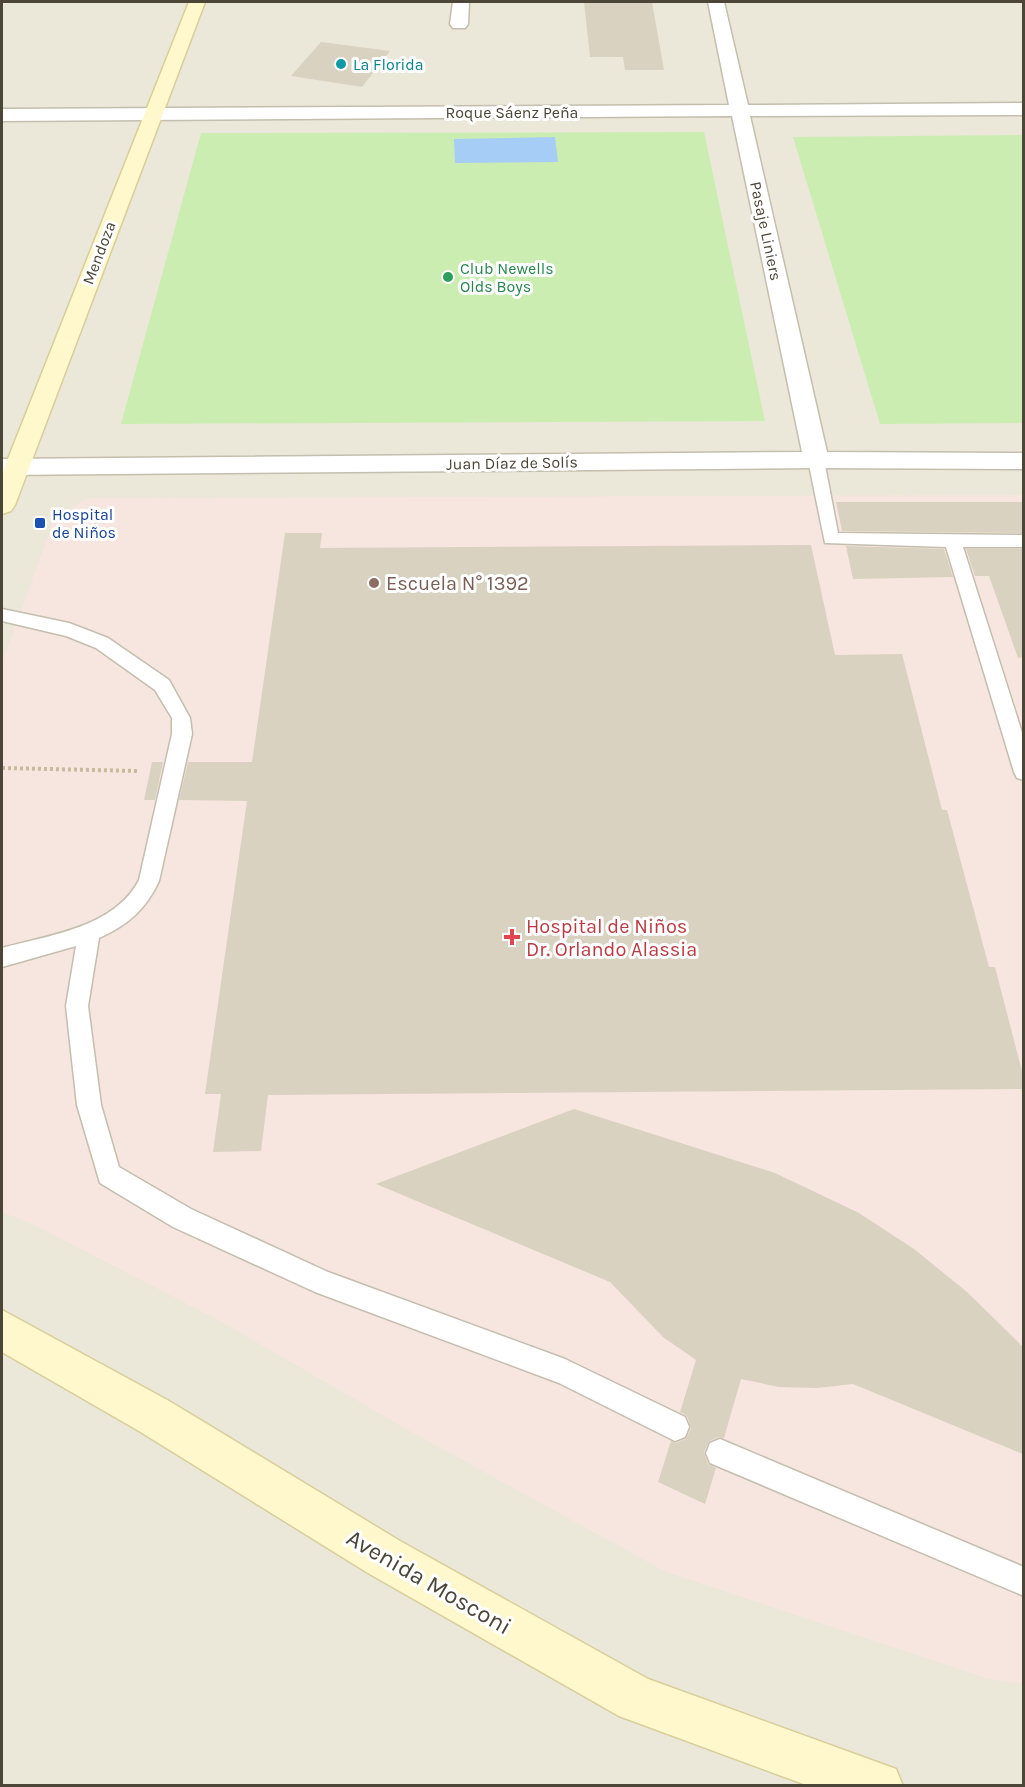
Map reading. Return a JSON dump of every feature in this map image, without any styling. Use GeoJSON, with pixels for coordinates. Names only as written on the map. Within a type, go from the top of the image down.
{"type":"FeatureCollection","features":[{"type":"Feature","properties":{"kind":"street","name":"Mendoza"},"geometry":{"type":"LineString","coordinates":[[2,506],[9,467],[196,2]]}},
{"type":"Feature","properties":{"kind":"street"},"geometry":{"type":"LineString","coordinates":[[459,24],[461,2]]}},
{"type":"Feature","properties":{"kind":"street","name":"Pasaje Liniers"},"geometry":{"type":"LineString","coordinates":[[716,2],[816,460]]}},
{"type":"Feature","properties":{"kind":"street","name":"Roque Sáenz Peña"},"geometry":{"type":"LineString","coordinates":[[2,115],[1023,109]]}},
{"type":"Feature","properties":{"kind":"street","name":"Juan Díaz de Solís"},"geometry":{"type":"LineString","coordinates":[[9,467],[1023,460]]}},
{"type":"Feature","properties":{"kind":"street","name":"Avenida Mosconi"},"geometry":{"type":"LineString","coordinates":[[2,1330],[154,1416],[384,1557],[636,1699],[879,1785]]}},
{"type":"Feature","properties":{"kind":"lane"},"geometry":{"type":"LineString","coordinates":[[816,460],[831,539],[1023,541]]}},
{"type":"Feature","properties":{"kind":"lane"},"geometry":{"type":"LineString","coordinates":[[953,541],[1023,772]]}},
{"type":"Feature","properties":{"kind":"lane"},"geometry":{"type":"LineString","coordinates":[[2,615],[69,630],[102,643],[162,685],[181,717],[182,734],[149,881],[137,902],[118,917],[89,933],[2,957]]}},
{"type":"Feature","properties":{"kind":"lane"},"geometry":{"type":"LineString","coordinates":[[89,933],[77,1006],[89,1106],[109,1175],[182,1218],[324,1283],[565,1372],[675,1428]]}},
{"type":"Feature","properties":{"kind":"lane"},"geometry":{"type":"LineString","coordinates":[[720,1453],[1023,1582]]}},
{"type":"Feature","properties":{"kind":"path"},"geometry":{"type":"LineString","coordinates":[[2,768],[141,771]]}},
{"type":"Feature","properties":{"kind":"shaded area"},"geometry":{"type":"Polygon","coordinates":[[[2,2],[1023,2],[1023,1785],[2,1785],[2,2]]]}},
{"type":"Feature","properties":{"kind":"shaded area","name":"Hospital de Niños Dr. Orlando Alassia"},"geometry":{"type":"Polygon","coordinates":[[[1023,495],[1023,1684],[988,1679],[666,1572],[406,1429],[220,1321],[34,1225],[2,1212],[2,663],[54,519],[88,498],[1023,495]]]}},
{"type":"Feature","properties":{"kind":"green space","name":"Club Newells Olds Boys"},"geometry":{"type":"Polygon","coordinates":[[[704,132],[765,421],[121,424],[201,133],[704,132]]]}},
{"type":"Feature","properties":{"kind":"green space"},"geometry":{"type":"Polygon","coordinates":[[[1023,135],[1023,423],[880,424],[793,137],[1023,135]]]}},
{"type":"Feature","properties":{"kind":"water"},"geometry":{"type":"Polygon","coordinates":[[[555,137],[558,162],[455,163],[454,139],[555,137]]]}},
{"type":"Feature","properties":{"kind":"building"},"geometry":{"type":"Polygon","coordinates":[[[584,2],[652,2],[664,70],[625,70],[623,57],[590,57],[584,2]]]}},
{"type":"Feature","properties":{"kind":"building","name":"La Florida"},"geometry":{"type":"Polygon","coordinates":[[[321,42],[390,51],[362,87],[291,76],[321,42]]]}},
{"type":"Feature","properties":{"kind":"building"},"geometry":{"type":"Polygon","coordinates":[[[836,502],[1023,502],[1023,533],[842,531],[836,502]]]}},
{"type":"Feature","properties":{"kind":"building","name":"Hospital de Niños Dr. Orlando Alassia"},"geometry":{"type":"Polygon","coordinates":[[[285,533],[322,533],[320,548],[811,545],[835,655],[902,654],[942,810],[947,810],[989,967],[995,967],[1023,1075],[1023,1089],[268,1095],[261,1151],[213,1152],[221,1094],[205,1094],[247,801],[179,800],[188,762],[252,762],[285,533]]]}},
{"type":"Feature","properties":{"kind":"building"},"geometry":{"type":"Polygon","coordinates":[[[846,546],[944,549],[953,577],[853,579],[846,546]]]}},
{"type":"Feature","properties":{"kind":"building"},"geometry":{"type":"Polygon","coordinates":[[[966,549],[1023,549],[1023,657],[1018,658],[989,576],[975,576],[966,549]]]}},
{"type":"Feature","properties":{"kind":"building"},"geometry":{"type":"Polygon","coordinates":[[[152,762],[163,762],[155,800],[144,800],[152,762]]]}},
{"type":"Feature","properties":{"kind":"building"},"geometry":{"type":"Polygon","coordinates":[[[574,1109],[775,1173],[859,1213],[914,1249],[967,1292],[1023,1347],[1023,1454],[853,1384],[817,1388],[779,1387],[741,1379],[724,1438],[719,1437],[709,1441],[704,1452],[708,1464],[716,1468],[705,1504],[658,1482],[671,1441],[676,1443],[686,1439],[691,1428],[687,1416],[680,1412],[696,1360],[663,1337],[610,1282],[376,1184],[574,1109]]]}},
{"type":"Feature","properties":{"kind":"place","name":"La Florida"},"geometry":{"type":"Point","coordinates":[341,64]}},
{"type":"Feature","properties":{"kind":"place","name":"Club Newells Olds Boys"},"geometry":{"type":"Point","coordinates":[448,277]}},
{"type":"Feature","properties":{"kind":"place","name":"Hospital de Niños"},"geometry":{"type":"Point","coordinates":[40,523]}},
{"type":"Feature","properties":{"kind":"place","name":"Escuela N° 1392"},"geometry":{"type":"Point","coordinates":[374,583]}},
{"type":"Feature","properties":{"kind":"place","name":"Hospital de Niños Dr. Orlando Alassia"},"geometry":{"type":"Point","coordinates":[512,937]}}]}
